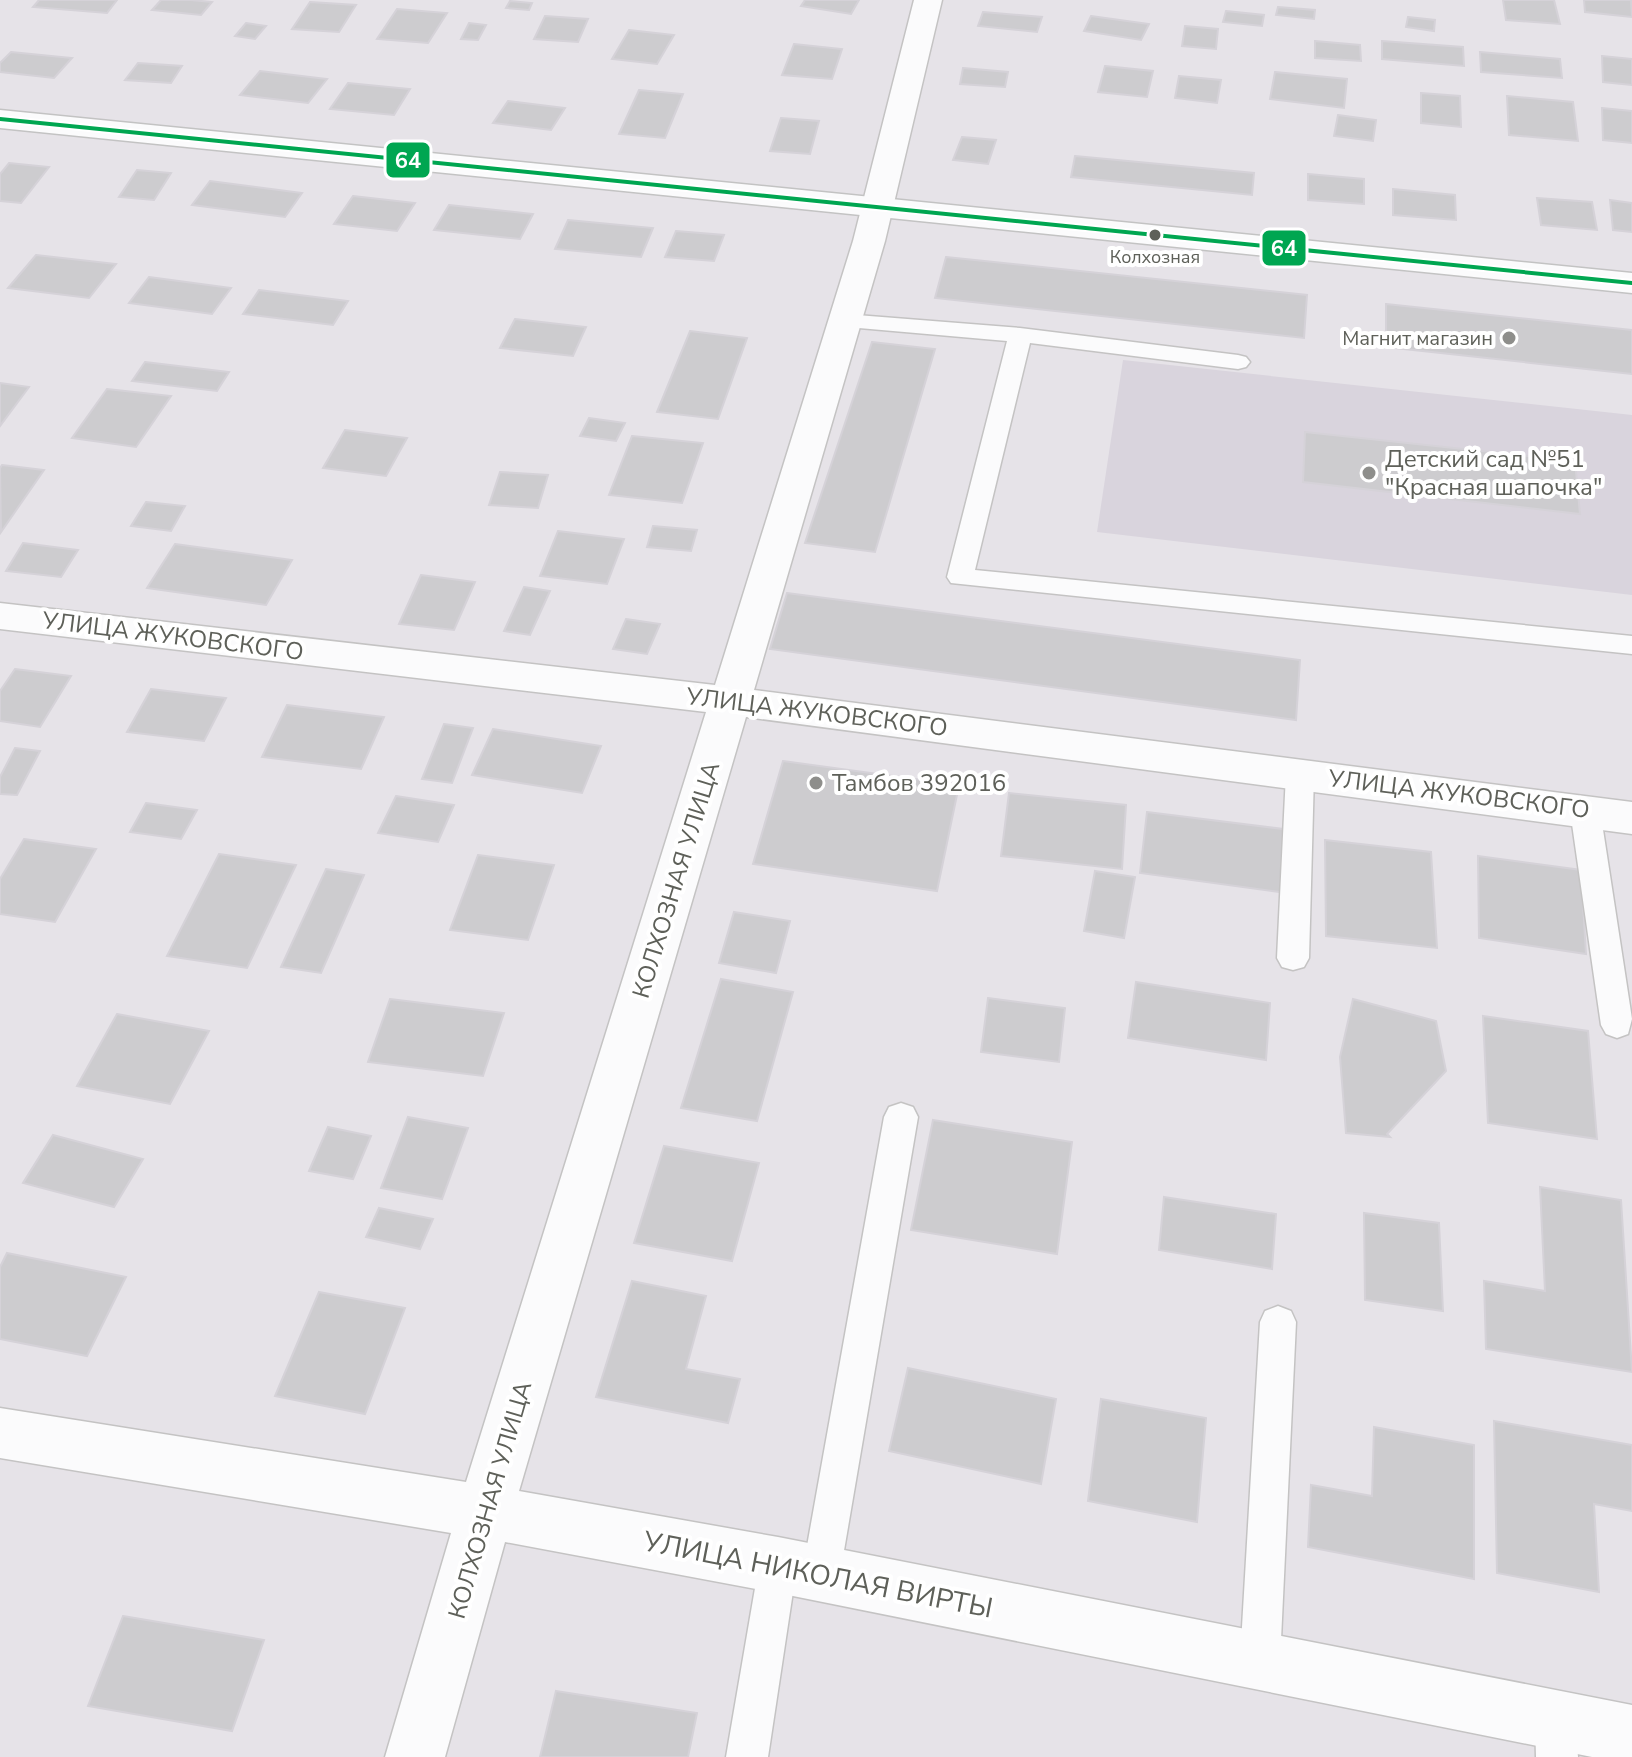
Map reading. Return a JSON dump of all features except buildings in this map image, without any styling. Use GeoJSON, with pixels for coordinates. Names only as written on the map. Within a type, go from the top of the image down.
{"type":"FeatureCollection","features":[{"type":"Feature","properties":{"kind":"street","name":"КОЛХОЗНАЯ УЛИЦА"},"geometry":{"type":"LineString","coordinates":[[415,1757],[485,1512],[878,207],[928,0]]}},
{"type":"Feature","properties":{"kind":"street"},"geometry":{"type":"LineString","coordinates":[[0,119],[1632,283]]}},
{"type":"Feature","properties":{"kind":"street","name":"УЛИЦА ЖУКОВСКОГО"},"geometry":{"type":"LineString","coordinates":[[0,616],[730,701],[1632,818]]}},
{"type":"Feature","properties":{"kind":"street","name":"УЛИЦА НИКОЛАЯ ВИРТЫ"},"geometry":{"type":"LineString","coordinates":[[0,1433],[485,1512],[800,1570],[1260,1661],[1556,1739],[1632,1735]]}},
{"type":"Feature","properties":{"kind":"lane"},"geometry":{"type":"LineString","coordinates":[[844,321],[1020,335],[1238,362]]}},
{"type":"Feature","properties":{"kind":"lane"},"geometry":{"type":"LineString","coordinates":[[1020,335],[960,577],[1632,645]]}},
{"type":"Feature","properties":{"kind":"lane"},"geometry":{"type":"LineString","coordinates":[[1293,958],[1300,774]]}},
{"type":"Feature","properties":{"kind":"lane"},"geometry":{"type":"LineString","coordinates":[[1585,810],[1617,1025]]}},
{"type":"Feature","properties":{"kind":"lane"},"geometry":{"type":"LineString","coordinates":[[747,1757],[800,1570],[901,1117]]}},
{"type":"Feature","properties":{"kind":"lane"},"geometry":{"type":"LineString","coordinates":[[1260,1661],[1278,1322]]}},
{"type":"Feature","properties":{"kind":"shaded area","name":"Детский сад №51 \"Красная шапочка\""},"geometry":{"type":"Polygon","coordinates":[[[1123,360],[1632,415],[1632,595],[1097,532],[1123,360]]]}},
{"type":"Feature","properties":{"kind":"transit line","name":"64"},"geometry":{"type":"LineString","coordinates":[[0,119],[1632,283]]}},
{"type":"Feature","properties":{"kind":"place","name":"Колхозная"},"geometry":{"type":"Point","coordinates":[1155,235]}},
{"type":"Feature","properties":{"kind":"place","name":"Магнит магазин"},"geometry":{"type":"Point","coordinates":[1509,338]}},
{"type":"Feature","properties":{"kind":"place","name":"Детский сад №51 \"Красная шапочка\""},"geometry":{"type":"Point","coordinates":[1369,473]}},
{"type":"Feature","properties":{"kind":"place","name":"Тамбов 392016"},"geometry":{"type":"Point","coordinates":[816,783]}}]}
